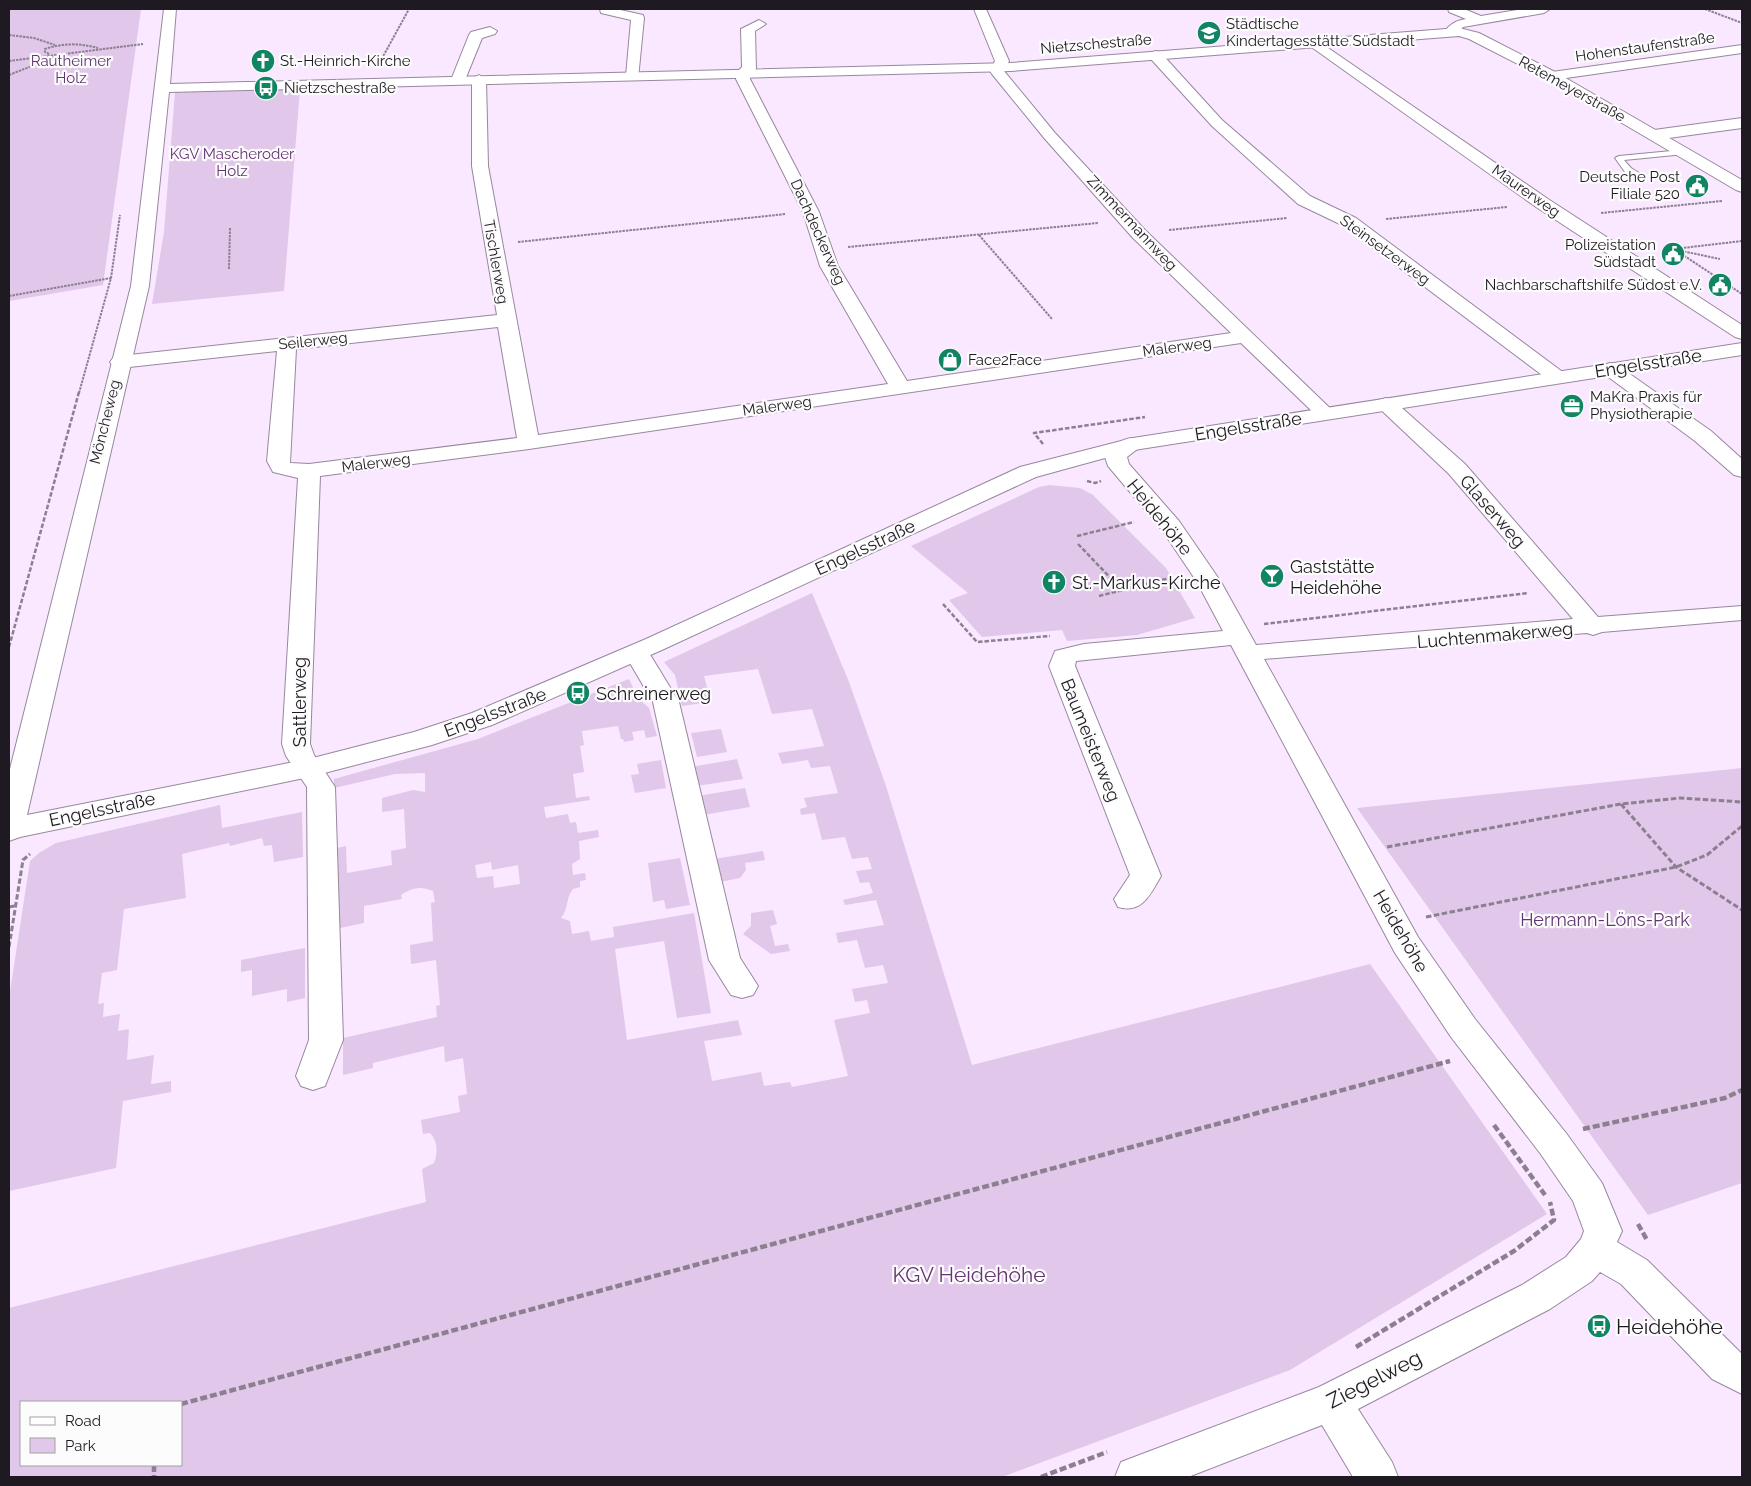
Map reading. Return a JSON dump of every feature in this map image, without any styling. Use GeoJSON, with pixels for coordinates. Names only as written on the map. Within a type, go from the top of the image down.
{"type":"FeatureCollection","features":[{"type":"Feature","properties":{"kind":"street","name":"Möncheweg"},"geometry":{"type":"LineString","coordinates":[[9,830],[143,271],[170,9]]}},
{"type":"Feature","properties":{"kind":"street","name":"Zimmermannweg"},"geometry":{"type":"LineString","coordinates":[[980,9],[1002,61],[998,67],[999,75],[1050,136],[1134,227],[1244,337],[1325,413]]}},
{"type":"Feature","properties":{"kind":"street"},"geometry":{"type":"LineString","coordinates":[[1454,9],[1480,20]]}},
{"type":"Feature","properties":{"kind":"street"},"geometry":{"type":"LineString","coordinates":[[1450,32],[1459,24],[1544,9]]}},
{"type":"Feature","properties":{"kind":"street"},"geometry":{"type":"LineString","coordinates":[[606,10],[638,18],[633,76]]}},
{"type":"Feature","properties":{"kind":"street"},"geometry":{"type":"LineString","coordinates":[[743,73],[749,70],[748,29],[760,24]]}},
{"type":"Feature","properties":{"kind":"street"},"geometry":{"type":"LineString","coordinates":[[458,80],[476,35],[490,30]]}},
{"type":"Feature","properties":{"kind":"street","name":"Nietzschestraße"},"geometry":{"type":"LineString","coordinates":[[162,88],[998,67],[1450,32]]}},
{"type":"Feature","properties":{"kind":"street","name":"Retemeyerstraße"},"geometry":{"type":"LineString","coordinates":[[1450,32],[1474,36],[1552,76],[1742,187]]}},
{"type":"Feature","properties":{"kind":"street","name":"Maurerweg"},"geometry":{"type":"LineString","coordinates":[[1315,42],[1542,203],[1742,333]]}},
{"type":"Feature","properties":{"kind":"street","name":"Hohenstaufenstraße"},"geometry":{"type":"LineString","coordinates":[[1552,76],[1742,49]]}},
{"type":"Feature","properties":{"kind":"street","name":"Steinsetzerweg"},"geometry":{"type":"LineString","coordinates":[[1155,55],[1217,123],[1304,200],[1350,222],[1557,377]]}},
{"type":"Feature","properties":{"kind":"street","name":"Dachdeckerweg"},"geometry":{"type":"LineString","coordinates":[[743,73],[743,79],[811,212],[830,266],[901,388]]}},
{"type":"Feature","properties":{"kind":"street","name":"Tischlerweg"},"geometry":{"type":"LineString","coordinates":[[480,79],[480,166],[528,443]]}},
{"type":"Feature","properties":{"kind":"street"},"geometry":{"type":"LineString","coordinates":[[1654,135],[1742,123]]}},
{"type":"Feature","properties":{"kind":"street","name":"Seilerweg"},"geometry":{"type":"LineString","coordinates":[[120,362],[506,320]]}},
{"type":"Feature","properties":{"kind":"street","name":"Malerweg"},"geometry":{"type":"LineString","coordinates":[[309,471],[528,443],[1244,337]]}},
{"type":"Feature","properties":{"kind":"street"},"geometry":{"type":"LineString","coordinates":[[287,344],[278,461],[281,467],[293,471],[309,471]]}},
{"type":"Feature","properties":{"kind":"street","name":"Engelsstraße"},"geometry":{"type":"LineString","coordinates":[[9,830],[309,768],[422,739],[482,719],[637,653],[1028,472],[1133,444],[1742,349]]}},
{"type":"Feature","properties":{"kind":"street"},"geometry":{"type":"LineString","coordinates":[[1610,369],[1703,436],[1742,470]]}},
{"type":"Feature","properties":{"kind":"street","name":"Glaserweg"},"geometry":{"type":"LineString","coordinates":[[1386,404],[1457,469],[1593,627]]}},
{"type":"Feature","properties":{"kind":"street","name":"Heidehöhe"},"geometry":{"type":"LineString","coordinates":[[1133,444],[1121,450],[1116,457],[1119,466],[1170,526],[1250,638],[1406,945],[1482,1053],[1553,1143],[1590,1194],[1603,1231],[1596,1249]]}},
{"type":"Feature","properties":{"kind":"street","name":"Sattlerweg"},"geometry":{"type":"LineString","coordinates":[[309,471],[296,744],[298,754],[321,787],[326,1040],[313,1076]]}},
{"type":"Feature","properties":{"kind":"street","name":"Luchtenmakerweg"},"geometry":{"type":"LineString","coordinates":[[1250,638],[1593,627],[1742,613]]}},
{"type":"Feature","properties":{"kind":"street","name":"Baumeisterweg"},"geometry":{"type":"LineString","coordinates":[[1129,899],[1146,876],[1062,666],[1064,656],[1084,652],[1250,638]]}},
{"type":"Feature","properties":{"kind":"street"},"geometry":{"type":"LineString","coordinates":[[637,653],[666,702],[725,960],[742,986]]}},
{"type":"Feature","properties":{"kind":"street"},"geometry":{"type":"LineString","coordinates":[[1596,1249],[1634,1272],[1726,1366],[1742,1375]]}},
{"type":"Feature","properties":{"kind":"street","name":"Ziegelweg"},"geometry":{"type":"LineString","coordinates":[[1136,1477],[1331,1402],[1536,1296],[1579,1269],[1596,1249]]}},
{"type":"Feature","properties":{"kind":"street"},"geometry":{"type":"LineString","coordinates":[[1331,1402],[1377,1477]]}},
{"type":"Feature","properties":{"kind":"lane"},"geometry":{"type":"LineString","coordinates":[[1641,178],[1628,170],[1619,158],[1682,152]]}},
{"type":"Feature","properties":{"kind":"path"},"geometry":{"type":"LineString","coordinates":[[170,9],[233,9]]}},
{"type":"Feature","properties":{"kind":"path"},"geometry":{"type":"LineString","coordinates":[[370,82],[409,9]]}},
{"type":"Feature","properties":{"kind":"path"},"geometry":{"type":"LineString","coordinates":[[1705,9],[1742,23]]}},
{"type":"Feature","properties":{"kind":"path"},"geometry":{"type":"LineString","coordinates":[[9,35],[34,38],[56,45],[86,44],[98,48]]}},
{"type":"Feature","properties":{"kind":"path"},"geometry":{"type":"LineString","coordinates":[[9,61],[49,55],[58,56],[82,53],[98,48],[166,42]]}},
{"type":"Feature","properties":{"kind":"path"},"geometry":{"type":"LineString","coordinates":[[49,55],[45,52],[46,49],[56,45]]}},
{"type":"Feature","properties":{"kind":"path"},"geometry":{"type":"LineString","coordinates":[[9,75],[58,56]]}},
{"type":"Feature","properties":{"kind":"path"},"geometry":{"type":"LineString","coordinates":[[1564,217],[1723,201]]}},
{"type":"Feature","properties":{"kind":"path"},"geometry":{"type":"LineString","coordinates":[[1350,222],[1542,203]]}},
{"type":"Feature","properties":{"kind":"path"},"geometry":{"type":"LineString","coordinates":[[9,647],[111,278],[120,212]]}},
{"type":"Feature","properties":{"kind":"path"},"geometry":{"type":"LineString","coordinates":[[492,244],[811,212]]}},
{"type":"Feature","properties":{"kind":"path"},"geometry":{"type":"LineString","coordinates":[[823,250],[978,235],[1134,227],[1332,213]]}},
{"type":"Feature","properties":{"kind":"path"},"geometry":{"type":"LineString","coordinates":[[229,269],[230,228]]}},
{"type":"Feature","properties":{"kind":"path"},"geometry":{"type":"LineString","coordinates":[[978,235],[1052,319]]}},
{"type":"Feature","properties":{"kind":"path"},"geometry":{"type":"LineString","coordinates":[[1674,249],[1742,241]]}},
{"type":"Feature","properties":{"kind":"path"},"geometry":{"type":"LineString","coordinates":[[1674,249],[1720,259]]}},
{"type":"Feature","properties":{"kind":"path"},"geometry":{"type":"LineString","coordinates":[[1674,249],[1742,294]]}},
{"type":"Feature","properties":{"kind":"path"},"geometry":{"type":"LineString","coordinates":[[9,296],[111,278]]}},
{"type":"Feature","properties":{"kind":"path"},"geometry":{"type":"LineString","coordinates":[[1095,483],[1126,474]]}},
{"type":"Feature","properties":{"kind":"path"},"geometry":{"type":"LineString","coordinates":[[1086,480],[1100,487]]}},
{"type":"Feature","properties":{"kind":"path"},"geometry":{"type":"LineString","coordinates":[[1129,516],[1140,528]]}},
{"type":"Feature","properties":{"kind":"path"},"geometry":{"type":"LineString","coordinates":[[1077,536],[1135,522]]}},
{"type":"Feature","properties":{"kind":"path"},"geometry":{"type":"LineString","coordinates":[[1078,544],[1122,590]]}},
{"type":"Feature","properties":{"kind":"path"},"geometry":{"type":"LineString","coordinates":[[1099,596],[1182,575]]}},
{"type":"Feature","properties":{"kind":"path"},"geometry":{"type":"LineString","coordinates":[[1250,638],[1561,589]]}},
{"type":"Feature","properties":{"kind":"path"},"geometry":{"type":"LineString","coordinates":[[944,604],[977,642],[1055,635]]}},
{"type":"Feature","properties":{"kind":"path"},"geometry":{"type":"LineString","coordinates":[[1378,849],[1621,804],[1680,798],[1742,802]]}},
{"type":"Feature","properties":{"kind":"path"},"geometry":{"type":"LineString","coordinates":[[1621,804],[1676,867],[1742,910]]}},
{"type":"Feature","properties":{"kind":"path"},"geometry":{"type":"LineString","coordinates":[[1422,918],[1676,867],[1707,855],[1742,826]]}},
{"type":"Feature","properties":{"kind":"path"},"geometry":{"type":"LineString","coordinates":[[9,947],[23,860],[33,851]]}},
{"type":"Feature","properties":{"kind":"path"},"geometry":{"type":"LineString","coordinates":[[9,907],[15,906]]}},
{"type":"Feature","properties":{"kind":"path"},"geometry":{"type":"LineString","coordinates":[[182,1404],[1482,1053]]}},
{"type":"Feature","properties":{"kind":"path"},"geometry":{"type":"LineString","coordinates":[[1442,1054],[1453,1070]]}},
{"type":"Feature","properties":{"kind":"path"},"geometry":{"type":"LineString","coordinates":[[1574,1130],[1725,1098],[1742,1090]]}},
{"type":"Feature","properties":{"kind":"path"},"geometry":{"type":"LineString","coordinates":[[1352,1350],[1514,1251],[1554,1220],[1551,1203],[1493,1123]]}},
{"type":"Feature","properties":{"kind":"green space","name":"Rautheimer Holz"},"geometry":{"type":"Polygon","coordinates":[[[9,9],[141,9],[103,285],[9,301],[9,9]]]}},
{"type":"Feature","properties":{"kind":"green space","name":"KGV Mascheroder Holz"},"geometry":{"type":"Polygon","coordinates":[[[300,89],[284,291],[152,304],[164,232],[175,92],[300,89]]]}},
{"type":"Feature","properties":{"kind":"green space"},"geometry":{"type":"Polygon","coordinates":[[[1049,485],[1080,488],[1093,495],[1166,568],[1195,618],[1137,635],[1067,641],[1062,630],[982,637],[949,600],[968,593],[911,546],[1039,487],[1049,485]]]}},
{"type":"Feature","properties":{"kind":"green space","name":"KGV Heidehöhe"},"geometry":{"type":"Polygon","coordinates":[[[812,593],[849,682],[886,786],[972,1065],[1370,964],[1547,1214],[1290,1370],[1002,1477],[9,1477],[9,1308],[426,1202],[422,1169],[434,1163],[436,1148],[435,1140],[430,1133],[423,1134],[421,1120],[460,1112],[458,1096],[467,1094],[463,1058],[445,1062],[444,1046],[373,1063],[373,1068],[343,1075],[343,1038],[437,1017],[436,1006],[440,1005],[436,960],[411,964],[410,945],[433,941],[431,903],[435,902],[433,891],[424,888],[413,889],[401,895],[402,899],[364,906],[364,923],[340,928],[337,848],[346,846],[347,873],[392,865],[391,851],[406,848],[404,809],[382,812],[382,798],[413,790],[425,792],[425,773],[395,774],[334,788],[334,779],[478,739],[629,679],[638,698],[649,708],[657,736],[646,738],[644,730],[632,732],[634,740],[624,742],[621,739],[618,726],[582,731],[584,745],[580,746],[584,772],[573,774],[576,798],[589,796],[590,800],[544,807],[546,818],[568,814],[570,823],[576,822],[578,833],[598,830],[599,837],[579,841],[580,859],[572,864],[573,875],[585,873],[586,880],[580,881],[580,887],[573,889],[561,918],[570,921],[572,934],[589,931],[591,941],[614,937],[613,927],[694,913],[711,1013],[677,1018],[664,941],[615,949],[627,1040],[738,1020],[742,1035],[704,1041],[712,1081],[761,1072],[764,1086],[790,1082],[792,1087],[848,1076],[834,1020],[870,1013],[867,1000],[855,1002],[852,989],[888,983],[883,965],[865,968],[857,940],[838,943],[836,933],[884,925],[876,900],[845,905],[843,900],[873,893],[869,882],[860,883],[856,871],[872,869],[868,857],[852,859],[845,837],[822,840],[815,813],[801,815],[800,809],[807,807],[804,798],[838,793],[830,766],[811,768],[808,760],[782,764],[778,753],[824,746],[812,709],[772,714],[758,669],[704,676],[711,702],[682,706],[675,675],[664,662],[812,593]],[[491,862],[475,865],[477,878],[493,876],[494,888],[520,884],[518,865],[492,870],[491,862]]]}},
{"type":"Feature","properties":{"kind":"green space"},"geometry":{"type":"Polygon","coordinates":[[[721,729],[727,752],[697,757],[691,733],[721,729]]]}},
{"type":"Feature","properties":{"kind":"green space"},"geometry":{"type":"Polygon","coordinates":[[[737,759],[743,779],[696,786],[691,767],[737,759]]]}},
{"type":"Feature","properties":{"kind":"green space"},"geometry":{"type":"Polygon","coordinates":[[[661,760],[666,788],[635,793],[631,775],[639,774],[637,764],[661,760]]]}},
{"type":"Feature","properties":{"kind":"green space","name":"Hermann-Löns-Park"},"geometry":{"type":"Polygon","coordinates":[[[1742,768],[1742,1183],[1648,1215],[1357,808],[1742,768]]]}},
{"type":"Feature","properties":{"kind":"green space"},"geometry":{"type":"Polygon","coordinates":[[[745,788],[750,807],[703,815],[698,796],[745,788]]]}},
{"type":"Feature","properties":{"kind":"green space"},"geometry":{"type":"Polygon","coordinates":[[[220,805],[222,828],[302,812],[303,857],[274,862],[272,845],[264,846],[262,838],[230,846],[229,843],[182,854],[186,898],[124,909],[117,970],[102,973],[98,1004],[104,1003],[103,1017],[120,1014],[118,1031],[129,1029],[127,1060],[154,1055],[151,1084],[171,1081],[171,1092],[123,1101],[116,1168],[9,1191],[9,998],[30,861],[56,843],[220,805]]]}},
{"type":"Feature","properties":{"kind":"green space"},"geometry":{"type":"Polygon","coordinates":[[[763,851],[765,860],[745,863],[746,870],[740,878],[720,882],[715,859],[763,851]]]}},
{"type":"Feature","properties":{"kind":"green space"},"geometry":{"type":"Polygon","coordinates":[[[680,858],[690,905],[666,909],[664,900],[653,902],[648,863],[680,858]]]}},
{"type":"Feature","properties":{"kind":"green space"},"geometry":{"type":"Polygon","coordinates":[[[773,910],[777,924],[770,926],[775,946],[788,944],[790,951],[771,954],[743,934],[751,926],[751,913],[773,910]]]}},
{"type":"Feature","properties":{"kind":"green space"},"geometry":{"type":"Polygon","coordinates":[[[305,948],[305,998],[287,1002],[287,989],[252,996],[252,970],[241,972],[241,960],[305,948]]]}},
{"type":"Feature","properties":{"kind":"place","name":"Städtische Kindertagesstätte Südstadt"},"geometry":{"type":"Point","coordinates":[1209,33]}},
{"type":"Feature","properties":{"kind":"place","name":"St.-Heinrich-Kirche"},"geometry":{"type":"Point","coordinates":[263,61]}},
{"type":"Feature","properties":{"kind":"place","name":"Nietzschestraße"},"geometry":{"type":"Point","coordinates":[266,88]}},
{"type":"Feature","properties":{"kind":"place","name":"Deutsche Post Filiale 520"},"geometry":{"type":"Point","coordinates":[1697,186]}},
{"type":"Feature","properties":{"kind":"place","name":"Polizeistation Südstadt"},"geometry":{"type":"Point","coordinates":[1673,254]}},
{"type":"Feature","properties":{"kind":"place","name":"Nachbarschaftshilfe Südost e.V."},"geometry":{"type":"Point","coordinates":[1720,285]}},
{"type":"Feature","properties":{"kind":"place","name":"Face2Face"},"geometry":{"type":"Point","coordinates":[950,360]}},
{"type":"Feature","properties":{"kind":"place","name":"MaKra Praxis für Physiotherapie"},"geometry":{"type":"Point","coordinates":[1572,406]}},
{"type":"Feature","properties":{"kind":"place","name":"Gaststätte Heidehöhe"},"geometry":{"type":"Point","coordinates":[1272,576]}},
{"type":"Feature","properties":{"kind":"place","name":"St.-Markus-Kirche"},"geometry":{"type":"Point","coordinates":[1054,582]}},
{"type":"Feature","properties":{"kind":"place","name":"Schreinerweg"},"geometry":{"type":"Point","coordinates":[578,693]}},
{"type":"Feature","properties":{"kind":"place","name":"Heidehöhe"},"geometry":{"type":"Point","coordinates":[1599,1326]}}]}
